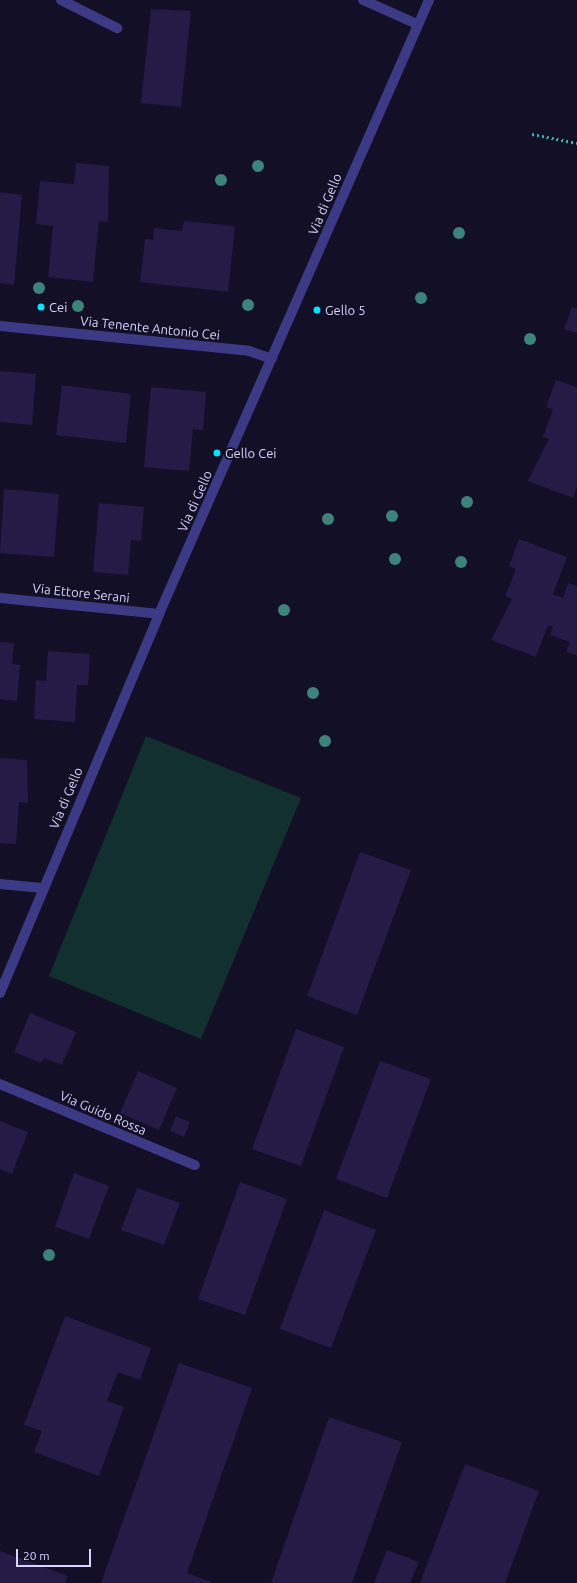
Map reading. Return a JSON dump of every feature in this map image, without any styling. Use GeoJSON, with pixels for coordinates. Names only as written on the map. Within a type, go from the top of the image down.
{"type":"FeatureCollection","features":[{"type":"Feature","properties":{"kind":"street"},"geometry":{"type":"LineString","coordinates":[[61,0],[117,28]]}},
{"type":"Feature","properties":{"kind":"street"},"geometry":{"type":"LineString","coordinates":[[363,0],[417,24]]}},
{"type":"Feature","properties":{"kind":"street","name":"Via di Gello"},"geometry":{"type":"LineString","coordinates":[[0,993],[42,888],[159,614],[272,359],[417,24],[429,0]]}},
{"type":"Feature","properties":{"kind":"street","name":"Via Tenente Antonio Cei"},"geometry":{"type":"LineString","coordinates":[[0,326],[249,351],[272,359]]}},
{"type":"Feature","properties":{"kind":"street","name":"Via Ettore Serani"},"geometry":{"type":"LineString","coordinates":[[0,598],[159,614]]}},
{"type":"Feature","properties":{"kind":"street"},"geometry":{"type":"LineString","coordinates":[[0,884],[42,888]]}},
{"type":"Feature","properties":{"kind":"street","name":"Via Guido Rossa"},"geometry":{"type":"LineString","coordinates":[[0,1084],[195,1165]]}},
{"type":"Feature","properties":{"kind":"path"},"geometry":{"type":"LineString","coordinates":[[532,134],[577,143]]}},
{"type":"Feature","properties":{"kind":"green space"},"geometry":{"type":"Polygon","coordinates":[[[146,736],[301,798],[201,1039],[49,976],[146,736]]]}},
{"type":"Feature","properties":{"kind":"building"},"geometry":{"type":"Polygon","coordinates":[[[151,9],[191,11],[181,107],[141,103],[151,9]]]}},
{"type":"Feature","properties":{"kind":"building"},"geometry":{"type":"Polygon","coordinates":[[[76,163],[109,166],[108,222],[99,221],[93,282],[48,277],[53,226],[36,224],[40,181],[74,184],[76,163]]]}},
{"type":"Feature","properties":{"kind":"building"},"geometry":{"type":"Polygon","coordinates":[[[0,192],[22,195],[14,285],[0,283],[0,192]]]}},
{"type":"Feature","properties":{"kind":"building"},"geometry":{"type":"Polygon","coordinates":[[[184,221],[235,226],[228,292],[140,282],[145,239],[153,240],[154,228],[182,231],[184,221]]]}},
{"type":"Feature","properties":{"kind":"building"},"geometry":{"type":"Polygon","coordinates":[[[572,307],[577,309],[577,333],[564,329],[572,307]]]}},
{"type":"Feature","properties":{"kind":"building"},"geometry":{"type":"Polygon","coordinates":[[[0,371],[36,374],[32,425],[0,422],[0,371]]]}},
{"type":"Feature","properties":{"kind":"building"},"geometry":{"type":"Polygon","coordinates":[[[556,380],[577,387],[577,486],[573,498],[528,481],[549,439],[543,437],[553,409],[546,407],[556,380]]]}},
{"type":"Feature","properties":{"kind":"building"},"geometry":{"type":"Polygon","coordinates":[[[62,385],[131,394],[126,443],[56,435],[62,385]]]}},
{"type":"Feature","properties":{"kind":"building"},"geometry":{"type":"Polygon","coordinates":[[[151,387],[206,392],[203,430],[193,429],[189,471],[144,467],[151,387]]]}},
{"type":"Feature","properties":{"kind":"building"},"geometry":{"type":"Polygon","coordinates":[[[4,489],[59,494],[54,557],[0,553],[4,489]]]}},
{"type":"Feature","properties":{"kind":"building"},"geometry":{"type":"Polygon","coordinates":[[[99,503],[144,507],[141,541],[131,540],[128,575],[93,572],[99,503]]]}},
{"type":"Feature","properties":{"kind":"building"},"geometry":{"type":"Polygon","coordinates":[[[519,539],[567,557],[553,594],[563,598],[568,583],[577,586],[577,655],[566,652],[570,642],[550,635],[553,627],[548,625],[536,657],[491,640],[512,599],[505,596],[516,569],[509,566],[519,539]]]}},
{"type":"Feature","properties":{"kind":"building"},"geometry":{"type":"Polygon","coordinates":[[[0,642],[14,643],[12,664],[20,665],[17,701],[0,699],[0,642]]]}},
{"type":"Feature","properties":{"kind":"building"},"geometry":{"type":"Polygon","coordinates":[[[48,651],[90,654],[88,685],[77,685],[75,722],[34,719],[36,680],[46,681],[48,651]]]}},
{"type":"Feature","properties":{"kind":"building"},"geometry":{"type":"Polygon","coordinates":[[[0,758],[27,760],[28,803],[19,802],[16,844],[0,843],[0,758]]]}},
{"type":"Feature","properties":{"kind":"building"},"geometry":{"type":"Polygon","coordinates":[[[360,852],[411,870],[357,1015],[307,996],[360,852]]]}},
{"type":"Feature","properties":{"kind":"building"},"geometry":{"type":"Polygon","coordinates":[[[30,1013],[76,1032],[62,1065],[44,1058],[41,1063],[14,1052],[30,1013]]]}},
{"type":"Feature","properties":{"kind":"building"},"geometry":{"type":"Polygon","coordinates":[[[296,1029],[344,1047],[301,1166],[252,1149],[296,1029]]]}},
{"type":"Feature","properties":{"kind":"building"},"geometry":{"type":"Polygon","coordinates":[[[380,1061],[431,1079],[387,1198],[336,1179],[380,1061]]]}},
{"type":"Feature","properties":{"kind":"building"},"geometry":{"type":"Polygon","coordinates":[[[138,1071],[177,1088],[159,1130],[120,1113],[138,1071]]]}},
{"type":"Feature","properties":{"kind":"building"},"geometry":{"type":"Polygon","coordinates":[[[176,1116],[190,1122],[184,1137],[170,1131],[176,1116]]]}},
{"type":"Feature","properties":{"kind":"building"},"geometry":{"type":"Polygon","coordinates":[[[0,1121],[28,1132],[12,1174],[0,1169],[0,1121]]]}},
{"type":"Feature","properties":{"kind":"building"},"geometry":{"type":"Polygon","coordinates":[[[74,1173],[109,1186],[89,1239],[55,1227],[74,1173]]]}},
{"type":"Feature","properties":{"kind":"building"},"geometry":{"type":"Polygon","coordinates":[[[240,1182],[287,1199],[245,1315],[198,1299],[240,1182]]]}},
{"type":"Feature","properties":{"kind":"building"},"geometry":{"type":"Polygon","coordinates":[[[137,1188],[180,1203],[164,1245],[121,1230],[137,1188]]]}},
{"type":"Feature","properties":{"kind":"building"},"geometry":{"type":"Polygon","coordinates":[[[324,1210],[376,1230],[331,1348],[280,1329],[324,1210]]]}},
{"type":"Feature","properties":{"kind":"building"},"geometry":{"type":"Polygon","coordinates":[[[65,1316],[151,1348],[140,1380],[118,1372],[107,1401],[124,1407],[99,1476],[34,1452],[42,1431],[24,1425],[65,1316]]]}},
{"type":"Feature","properties":{"kind":"building"},"geometry":{"type":"Polygon","coordinates":[[[179,1363],[252,1388],[187,1573],[214,1583],[101,1583],[179,1363]]]}},
{"type":"Feature","properties":{"kind":"building"},"geometry":{"type":"Polygon","coordinates":[[[329,1417],[402,1442],[352,1583],[271,1583],[329,1417]]]}},
{"type":"Feature","properties":{"kind":"building"},"geometry":{"type":"Polygon","coordinates":[[[465,1464],[539,1491],[505,1583],[420,1583],[465,1464]]]}},
{"type":"Feature","properties":{"kind":"building"},"geometry":{"type":"Polygon","coordinates":[[[387,1550],[419,1562],[410,1583],[374,1583],[387,1550]]]}},
{"type":"Feature","properties":{"kind":"building"},"geometry":{"type":"Polygon","coordinates":[[[0,1551],[68,1576],[65,1583],[0,1583],[0,1551]]]}},
{"type":"Feature","properties":{"kind":"place","name":"Cei"},"geometry":{"type":"Point","coordinates":[41,307]}},
{"type":"Feature","properties":{"kind":"place","name":"Gello 5"},"geometry":{"type":"Point","coordinates":[317,310]}},
{"type":"Feature","properties":{"kind":"place","name":"Gello Cei"},"geometry":{"type":"Point","coordinates":[217,453]}}]}
